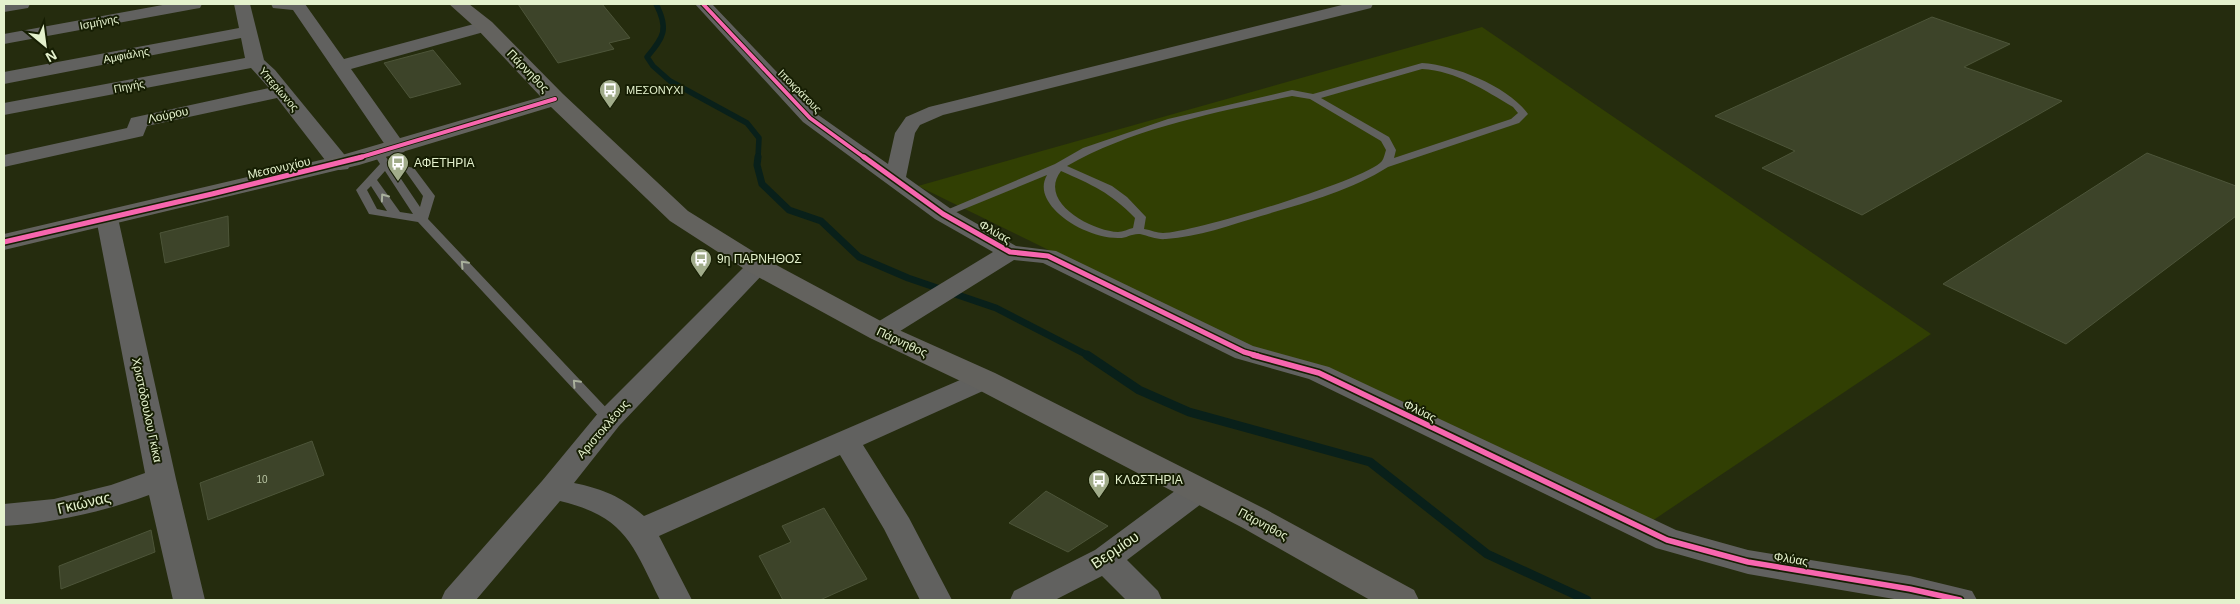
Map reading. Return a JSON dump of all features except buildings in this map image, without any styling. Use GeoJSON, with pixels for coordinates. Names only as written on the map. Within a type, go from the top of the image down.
{"type":"FeatureCollection","features":[{"type":"Feature","properties":{"kind":"main road","name":"Πάρνηθος"},"geometry":{"type":"LineString","coordinates":[[458,4],[485,26],[555,99],[679,216],[758,266],[880,332],[984,380],[1255,519],[1401,600]]}},
{"type":"Feature","properties":{"kind":"main road","name":"Μεσονυχίου"},"geometry":{"type":"LineString","coordinates":[[4,242],[340,164],[387,156],[555,99]]}},
{"type":"Feature","properties":{"kind":"street"},"geometry":{"type":"LineString","coordinates":[[4,7],[22,4]]}},
{"type":"Feature","properties":{"kind":"street","name":"Ισμήνης"},"geometry":{"type":"LineString","coordinates":[[4,40],[194,4]]}},
{"type":"Feature","properties":{"kind":"street","name":"Υπερίωνος"},"geometry":{"type":"LineString","coordinates":[[242,4],[255,62],[282,91],[340,164]]}},
{"type":"Feature","properties":{"kind":"street"},"geometry":{"type":"LineString","coordinates":[[280,4],[298,6],[341,66],[387,156]]}},
{"type":"Feature","properties":{"kind":"street","name":"Ιποκράτους"},"geometry":{"type":"LineString","coordinates":[[703,4],[810,118],[895,178]]}},
{"type":"Feature","properties":{"kind":"street"},"geometry":{"type":"LineString","coordinates":[[895,178],[905,133],[913,121],[936,111],[1365,4]]}},
{"type":"Feature","properties":{"kind":"street"},"geometry":{"type":"LineString","coordinates":[[341,66],[485,26]]}},
{"type":"Feature","properties":{"kind":"street","name":"Αμφιάλης"},"geometry":{"type":"LineString","coordinates":[[4,78],[247,32]]}},
{"type":"Feature","properties":{"kind":"street","name":"Πηγής"},"geometry":{"type":"LineString","coordinates":[[4,109],[255,62]]}},
{"type":"Feature","properties":{"kind":"street","name":"Λούρου"},"geometry":{"type":"LineString","coordinates":[[4,161],[136,132],[138,122],[282,91]]}},
{"type":"Feature","properties":{"kind":"street","name":"Φλύας"},"geometry":{"type":"LineString","coordinates":[[895,178],[943,214],[1010,252],[1048,256],[1244,352],[1320,373],[1667,540],[1748,562],[1910,588],[1960,600]]}},
{"type":"Feature","properties":{"kind":"street","name":"Χριστόδουλου Γκίκα"},"geometry":{"type":"LineString","coordinates":[[107,218],[161,480],[189,600]]}},
{"type":"Feature","properties":{"kind":"street"},"geometry":{"type":"LineString","coordinates":[[880,332],[1010,252]]}},
{"type":"Feature","properties":{"kind":"street","name":"Αριστοκλέους"},"geometry":{"type":"LineString","coordinates":[[457,600],[553,489],[609,419],[758,266]]}},
{"type":"Feature","properties":{"kind":"street"},"geometry":{"type":"LineString","coordinates":[[641,532],[984,380]]}},
{"type":"Feature","properties":{"kind":"street"},"geometry":{"type":"LineString","coordinates":[[846,440],[898,526],[936,600]]}},
{"type":"Feature","properties":{"kind":"street","name":"Γκιώνας"},"geometry":{"type":"LineString","coordinates":[[4,515],[54,510],[116,495],[161,480]]}},
{"type":"Feature","properties":{"kind":"street"},"geometry":{"type":"LineString","coordinates":[[553,489],[593,498],[612,507],[641,532],[676,600]]}},
{"type":"Feature","properties":{"kind":"street","name":"Βερμίου"},"geometry":{"type":"LineString","coordinates":[[1026,600],[1106,558],[1198,490]]}},
{"type":"Feature","properties":{"kind":"street"},"geometry":{"type":"LineString","coordinates":[[1106,558],[1146,600]]}},
{"type":"Feature","properties":{"kind":"lane"},"geometry":{"type":"LineString","coordinates":[[1059,166],[1048,182],[1050,195],[1058,208],[1078,223],[1098,231],[1119,235],[1138,231],[1166,236],[1195,231],[1320,193],[1367,176],[1386,164],[1515,121],[1523,114],[1517,105],[1453,70],[1438,66],[1422,66],[1313,97]]}},
{"type":"Feature","properties":{"kind":"lane"},"geometry":{"type":"LineString","coordinates":[[943,214],[1059,166],[1087,150],[1213,110],[1292,93],[1313,97],[1385,139],[1391,150],[1386,164]]}},
{"type":"Feature","properties":{"kind":"lane"},"geometry":{"type":"LineString","coordinates":[[387,156],[372,180],[361,190],[373,212],[422,220]]}},
{"type":"Feature","properties":{"kind":"lane"},"geometry":{"type":"LineString","coordinates":[[387,156],[422,220],[609,419]]}},
{"type":"Feature","properties":{"kind":"lane"},"geometry":{"type":"LineString","coordinates":[[387,156],[410,170],[429,196],[422,220]]}},
{"type":"Feature","properties":{"kind":"lane"},"geometry":{"type":"LineString","coordinates":[[1059,166],[1108,188],[1123,199],[1140,217],[1141,222],[1138,231]]}},
{"type":"Feature","properties":{"kind":"lane"},"geometry":{"type":"LineString","coordinates":[[372,180],[396,215]]}},
{"type":"Feature","properties":{"kind":"shaded area"},"geometry":{"type":"Polygon","coordinates":[[[1482,27],[1931,334],[1646,525],[1242,345],[918,186],[1482,27]]]}},
{"type":"Feature","properties":{"kind":"waterway"},"geometry":{"type":"LineString","coordinates":[[656,4],[662,20],[663,32],[661,38],[647,57],[653,66],[670,81],[747,123],[759,138],[758,158]]}},
{"type":"Feature","properties":{"kind":"waterway"},"geometry":{"type":"LineString","coordinates":[[758,157],[757,165],[762,184],[789,210],[821,221],[859,257],[908,278],[996,308],[1089,356]]}},
{"type":"Feature","properties":{"kind":"waterway"},"geometry":{"type":"LineString","coordinates":[[1087,355],[1139,390],[1189,412],[1370,462],[1487,554],[1587,600]]}},
{"type":"Feature","properties":{"kind":"cycle path"},"geometry":{"type":"LineString","coordinates":[[703,4],[810,118],[943,214],[1010,252],[1048,256],[1244,352],[1319,373],[1667,540],[1748,562],[1910,589],[1960,600]]}},
{"type":"Feature","properties":{"kind":"cycle path"},"geometry":{"type":"LineString","coordinates":[[4,242],[281,178],[419,141],[555,99]]}},
{"type":"Feature","properties":{"kind":"place","name":"ΜΕΣΟΝΥΧΙ"},"geometry":{"type":"Point","coordinates":[610,109]}},
{"type":"Feature","properties":{"kind":"place","name":"ΑΦΕΤΗΡΙΑ"},"geometry":{"type":"Point","coordinates":[398,182]}},
{"type":"Feature","properties":{"kind":"place","name":"9η ΠΑΡΝΗΘΟΣ"},"geometry":{"type":"Point","coordinates":[701,278]}},
{"type":"Feature","properties":{"kind":"place","name":"ΚΛΩΣΤΗΡΙΑ"},"geometry":{"type":"Point","coordinates":[1099,499]}}]}
